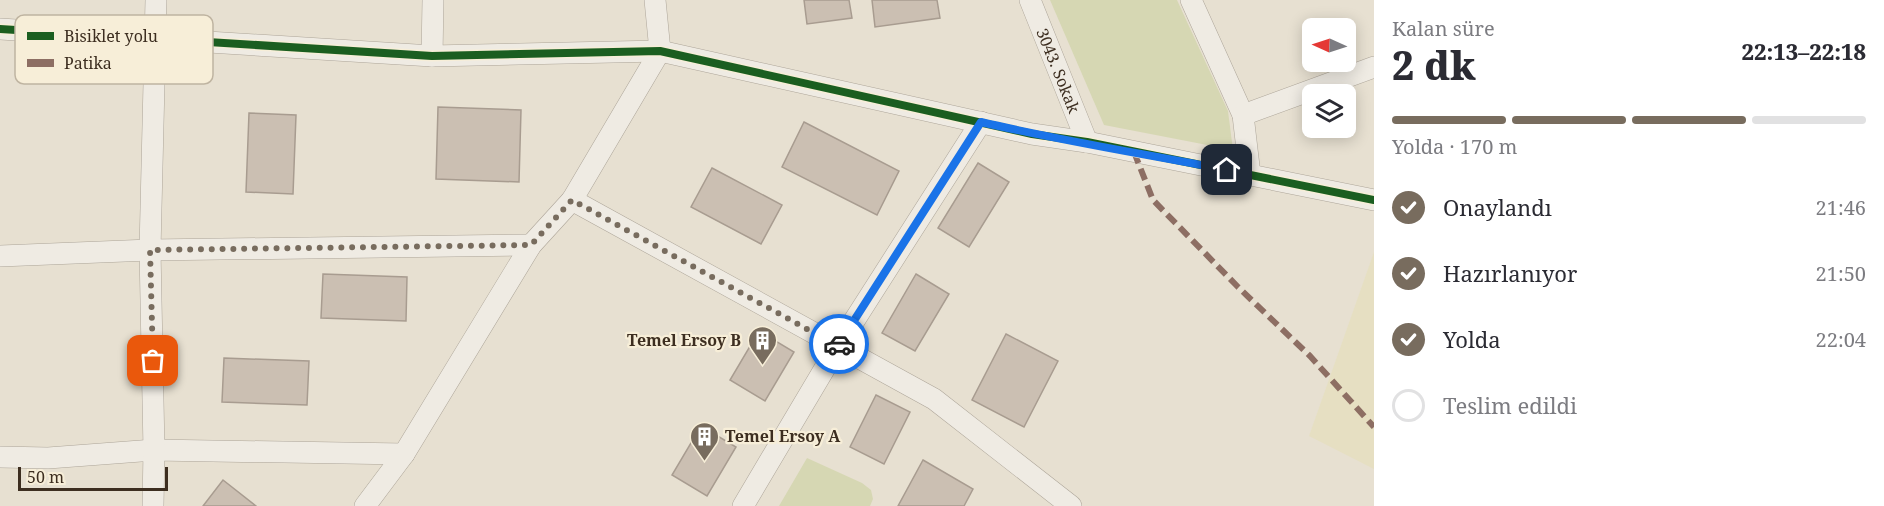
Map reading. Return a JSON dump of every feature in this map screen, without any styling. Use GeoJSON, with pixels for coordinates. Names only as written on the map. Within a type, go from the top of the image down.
{"type":"FeatureCollection","features":[{"type":"Feature","properties":{"kind":"street"},"geometry":{"type":"LineString","coordinates":[[155,15],[156,0]]}},
{"type":"Feature","properties":{"kind":"street"},"geometry":{"type":"LineString","coordinates":[[432,56],[433,0]]}},
{"type":"Feature","properties":{"kind":"street"},"geometry":{"type":"LineString","coordinates":[[365,506],[404,454],[531,245],[572,200],[660,51],[655,0]]}},
{"type":"Feature","properties":{"kind":"street","name":"3043. Sokak"},"geometry":{"type":"LineString","coordinates":[[1030,0],[1087,142]]}},
{"type":"Feature","properties":{"kind":"street"},"geometry":{"type":"LineString","coordinates":[[1191,0],[1243,115],[1250,175]]}},
{"type":"Feature","properties":{"kind":"street"},"geometry":{"type":"LineString","coordinates":[[0,29],[15,30]]}},
{"type":"Feature","properties":{"kind":"street"},"geometry":{"type":"LineString","coordinates":[[213,42],[432,56],[660,51],[1032,134],[1087,142],[1374,200]]}},
{"type":"Feature","properties":{"kind":"street"},"geometry":{"type":"LineString","coordinates":[[1243,115],[1374,67]]}},
{"type":"Feature","properties":{"kind":"street"},"geometry":{"type":"LineString","coordinates":[[153,84],[150,250],[153,506]]}},
{"type":"Feature","properties":{"kind":"street"},"geometry":{"type":"LineString","coordinates":[[743,506],[838,346],[981,122]]}},
{"type":"Feature","properties":{"kind":"street"},"geometry":{"type":"LineString","coordinates":[[572,200],[934,399],[1071,506]]}},
{"type":"Feature","properties":{"kind":"street"},"geometry":{"type":"LineString","coordinates":[[0,256],[150,250],[531,245]]}},
{"type":"Feature","properties":{"kind":"street"},"geometry":{"type":"LineString","coordinates":[[0,457],[48,458],[154,450],[404,454]]}},
{"type":"Feature","properties":{"kind":"shaded area"},"geometry":{"type":"Polygon","coordinates":[[[1374,252],[1374,469],[1309,436],[1374,252]]]}},
{"type":"Feature","properties":{"kind":"green space"},"geometry":{"type":"Polygon","coordinates":[[[1050,0],[1177,0],[1228,111],[1233,150],[1104,125],[1050,0]]]}},
{"type":"Feature","properties":{"kind":"green space"},"geometry":{"type":"Polygon","coordinates":[[[807,458],[862,483],[871,490],[873,499],[870,506],[779,506],[807,458]]]}},
{"type":"Feature","properties":{"kind":"building"},"geometry":{"type":"Polygon","coordinates":[[[804,0],[849,0],[852,18],[807,24],[804,0]]]}},
{"type":"Feature","properties":{"kind":"building"},"geometry":{"type":"Polygon","coordinates":[[[872,0],[937,0],[940,18],[875,27],[872,0]]]}},
{"type":"Feature","properties":{"kind":"building"},"geometry":{"type":"Polygon","coordinates":[[[438,107],[521,110],[519,182],[436,179],[438,107]]]}},
{"type":"Feature","properties":{"kind":"building"},"geometry":{"type":"Polygon","coordinates":[[[249,113],[296,115],[293,194],[246,192],[249,113]]]}},
{"type":"Feature","properties":{"kind":"building"},"geometry":{"type":"Polygon","coordinates":[[[804,122],[899,171],[877,215],[782,167],[804,122]]]}},
{"type":"Feature","properties":{"kind":"building"},"geometry":{"type":"Polygon","coordinates":[[[978,163],[1009,182],[969,247],[938,228],[978,163]]]}},
{"type":"Feature","properties":{"kind":"building"},"geometry":{"type":"Polygon","coordinates":[[[712,168],[782,205],[761,244],[691,207],[712,168]]]}},
{"type":"Feature","properties":{"kind":"building"},"geometry":{"type":"Polygon","coordinates":[[[323,274],[407,277],[406,321],[321,318],[323,274]]]}},
{"type":"Feature","properties":{"kind":"building"},"geometry":{"type":"Polygon","coordinates":[[[916,274],[949,294],[915,351],[882,333],[916,274]]]}},
{"type":"Feature","properties":{"kind":"building","name":"Temel Ersoy B"},"geometry":{"type":"Polygon","coordinates":[[[759,331],[794,352],[765,401],[730,380],[759,331]]]}},
{"type":"Feature","properties":{"kind":"building"},"geometry":{"type":"Polygon","coordinates":[[[1006,334],[1058,361],[1024,427],[972,400],[1006,334]]]}},
{"type":"Feature","properties":{"kind":"building"},"geometry":{"type":"Polygon","coordinates":[[[224,358],[309,361],[307,405],[222,402],[224,358]]]}},
{"type":"Feature","properties":{"kind":"building"},"geometry":{"type":"Polygon","coordinates":[[[876,395],[910,412],[884,464],[850,447],[876,395]]]}},
{"type":"Feature","properties":{"kind":"building","name":"Temel Ersoy A"},"geometry":{"type":"Polygon","coordinates":[[[701,426],[736,447],[707,496],[672,475],[701,426]]]}},
{"type":"Feature","properties":{"kind":"building"},"geometry":{"type":"Polygon","coordinates":[[[923,460],[973,489],[964,506],[898,506],[923,460]]]}},
{"type":"Feature","properties":{"kind":"building"},"geometry":{"type":"Polygon","coordinates":[[[223,480],[256,506],[203,506],[223,480]]]}},
{"type":"Feature","properties":{"kind":"marked path"},"geometry":{"type":"LineString","coordinates":[[1134,152],[1153,200],[1238,287],[1310,356],[1374,427]]}},
{"type":"Feature","properties":{"kind":"cycle path"},"geometry":{"type":"LineString","coordinates":[[0,29],[15,30]]}},
{"type":"Feature","properties":{"kind":"cycle path"},"geometry":{"type":"LineString","coordinates":[[213,42],[432,56],[660,51],[1032,134],[1087,142],[1374,200]]}},
{"type":"Feature","properties":{"kind":"way so far"},"geometry":{"type":"LineString","coordinates":[[153,361],[150,250],[531,245],[572,200],[838,346],[839,344]]}},
{"type":"Feature","properties":{"kind":"place","name":"Temel Ersoy B"},"geometry":{"type":"Point","coordinates":[762,366]}},
{"type":"Feature","properties":{"kind":"place","name":"Temel Ersoy A"},"geometry":{"type":"Point","coordinates":[704,462]}},
{"type":"Feature","properties":{"kind":"route"},"geometry":{"type":"LineString","coordinates":[[839,344],[981,122],[1032,134],[1087,142],[1227,170]]}}]}
